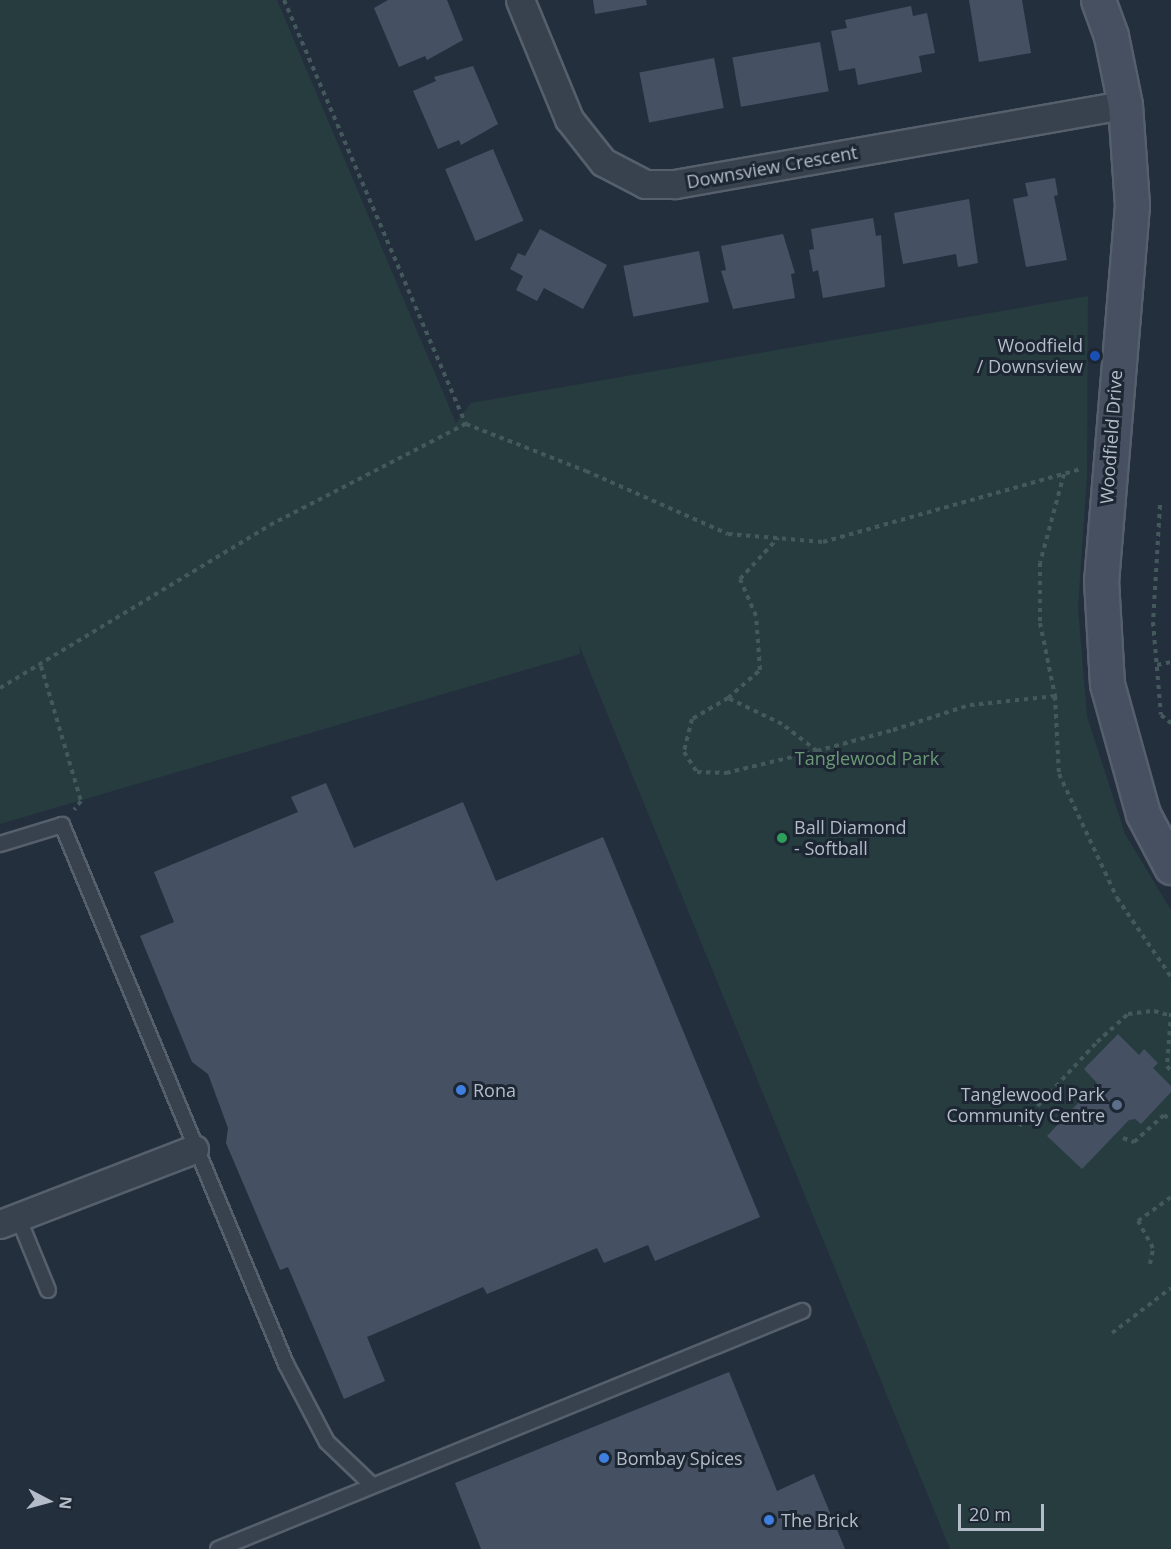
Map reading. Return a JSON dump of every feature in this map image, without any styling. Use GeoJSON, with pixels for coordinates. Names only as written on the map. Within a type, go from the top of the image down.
{"type":"FeatureCollection","features":[{"type":"Feature","properties":{"kind":"street","name":"Downsview Crescent"},"geometry":{"type":"LineString","coordinates":[[520,0],[569,119],[603,162],[645,184],[675,184],[1125,105]]}},
{"type":"Feature","properties":{"kind":"street","name":"Woodfield Drive"},"geometry":{"type":"LineString","coordinates":[[1098,0],[1111,36],[1125,105],[1132,205],[1108,463],[1101,580],[1107,684],[1143,814],[1171,867]]}},
{"type":"Feature","properties":{"kind":"street"},"geometry":{"type":"LineString","coordinates":[[9,1220],[194,1149]]}},
{"type":"Feature","properties":{"kind":"lane"},"geometry":{"type":"LineString","coordinates":[[0,844],[62,825],[194,1149],[286,1364],[327,1442],[371,1484]]}},
{"type":"Feature","properties":{"kind":"lane"},"geometry":{"type":"LineString","coordinates":[[9,1220],[48,1290]]}},
{"type":"Feature","properties":{"kind":"lane"},"geometry":{"type":"LineString","coordinates":[[218,1549],[371,1484],[802,1311]]}},
{"type":"Feature","properties":{"kind":"path"},"geometry":{"type":"LineString","coordinates":[[284,0],[466,424],[586,471],[728,534],[823,542],[1064,473],[1108,463]]}},
{"type":"Feature","properties":{"kind":"path"},"geometry":{"type":"LineString","coordinates":[[0,688],[41,666],[270,525],[466,424]]}},
{"type":"Feature","properties":{"kind":"path"},"geometry":{"type":"LineString","coordinates":[[1064,473],[1040,563],[1040,622],[1055,696],[1059,774],[1117,898],[1171,977]]}},
{"type":"Feature","properties":{"kind":"path"},"geometry":{"type":"LineString","coordinates":[[1160,505],[1153,622],[1161,715],[1171,723]]}},
{"type":"Feature","properties":{"kind":"path"},"geometry":{"type":"LineString","coordinates":[[778,538],[740,579],[756,616],[760,670],[728,698],[692,719],[684,752],[697,772],[726,773],[817,751],[970,705],[1055,696]]}},
{"type":"Feature","properties":{"kind":"path"},"geometry":{"type":"LineString","coordinates":[[1157,665],[1171,662]]}},
{"type":"Feature","properties":{"kind":"path"},"geometry":{"type":"LineString","coordinates":[[41,666],[81,801],[62,825]]}},
{"type":"Feature","properties":{"kind":"path"},"geometry":{"type":"LineString","coordinates":[[728,698],[783,724],[817,751]]}},
{"type":"Feature","properties":{"kind":"path"},"geometry":{"type":"LineString","coordinates":[[1019,1126],[1097,1042],[1128,1014],[1154,1011],[1170,1014],[1167,1066],[1171,1071]]}},
{"type":"Feature","properties":{"kind":"path"},"geometry":{"type":"LineString","coordinates":[[1123,1138],[1134,1142],[1164,1115],[1171,1120]]}},
{"type":"Feature","properties":{"kind":"path"},"geometry":{"type":"LineString","coordinates":[[1150,1264],[1153,1248],[1138,1221],[1171,1197]]}},
{"type":"Feature","properties":{"kind":"path"},"geometry":{"type":"LineString","coordinates":[[1112,1333],[1171,1288]]}},
{"type":"Feature","properties":{"kind":"green space","name":"Tanglewood Park"},"geometry":{"type":"Polygon","coordinates":[[[0,0],[277,0],[456,423],[471,403],[1088,296],[1087,477],[1078,607],[1087,716],[1125,834],[1171,910],[1171,1549],[950,1549],[579,645],[580,654],[0,824],[0,0]]]}},
{"type":"Feature","properties":{"kind":"building"},"geometry":{"type":"Polygon","coordinates":[[[388,0],[447,0],[463,40],[427,60],[425,56],[399,67],[374,8],[388,0]]]}},
{"type":"Feature","properties":{"kind":"building"},"geometry":{"type":"Polygon","coordinates":[[[593,0],[646,0],[647,5],[595,14],[593,0]]]}},
{"type":"Feature","properties":{"kind":"building"},"geometry":{"type":"Polygon","coordinates":[[[969,0],[1022,0],[1031,53],[979,62],[969,0]]]}},
{"type":"Feature","properties":{"kind":"building"},"geometry":{"type":"Polygon","coordinates":[[[911,6],[913,16],[927,13],[935,53],[919,56],[922,72],[858,85],[855,68],[839,71],[831,31],[847,28],[845,20],[911,6]]]}},
{"type":"Feature","properties":{"kind":"building"},"geometry":{"type":"Polygon","coordinates":[[[820,42],[829,91],[741,107],[732,57],[820,42]]]}},
{"type":"Feature","properties":{"kind":"building"},"geometry":{"type":"Polygon","coordinates":[[[714,58],[724,108],[649,123],[639,73],[714,58]]]}},
{"type":"Feature","properties":{"kind":"building"},"geometry":{"type":"Polygon","coordinates":[[[473,66],[498,124],[461,145],[459,140],[438,149],[413,91],[436,81],[434,77],[473,66]]]}},
{"type":"Feature","properties":{"kind":"building"},"geometry":{"type":"Polygon","coordinates":[[[493,149],[523,221],[476,241],[445,169],[493,149]]]}},
{"type":"Feature","properties":{"kind":"building"},"geometry":{"type":"Polygon","coordinates":[[[1055,178],[1058,195],[1054,196],[1067,260],[1026,267],[1013,199],[1028,196],[1025,183],[1055,178]]]}},
{"type":"Feature","properties":{"kind":"building"},"geometry":{"type":"Polygon","coordinates":[[[969,199],[978,263],[958,267],[956,254],[903,264],[894,213],[969,199]]]}},
{"type":"Feature","properties":{"kind":"building"},"geometry":{"type":"Polygon","coordinates":[[[873,218],[876,236],[881,235],[885,287],[823,298],[818,270],[813,272],[809,250],[814,249],[811,229],[873,218]]]}},
{"type":"Feature","properties":{"kind":"building"},"geometry":{"type":"Polygon","coordinates":[[[540,229],[607,265],[583,309],[544,288],[537,301],[516,290],[523,276],[510,269],[518,253],[525,256],[540,229]]]}},
{"type":"Feature","properties":{"kind":"building"},"geometry":{"type":"Polygon","coordinates":[[[783,234],[795,273],[791,274],[795,298],[733,309],[721,271],[726,270],[721,246],[783,234]]]}},
{"type":"Feature","properties":{"kind":"building"},"geometry":{"type":"Polygon","coordinates":[[[699,251],[709,302],[633,317],[623,266],[699,251]]]}},
{"type":"Feature","properties":{"kind":"building","name":"Rona"},"geometry":{"type":"Polygon","coordinates":[[[326,783],[354,848],[463,802],[496,881],[603,837],[760,1217],[655,1261],[648,1245],[604,1263],[597,1248],[487,1294],[483,1287],[367,1337],[385,1381],[344,1399],[288,1267],[280,1270],[226,1143],[228,1128],[208,1074],[192,1062],[140,936],[174,922],[154,872],[298,812],[291,797],[326,783]]]}},
{"type":"Feature","properties":{"kind":"building","name":"Tanglewood Park Community Centre"},"geometry":{"type":"Polygon","coordinates":[[[1118,1034],[1139,1055],[1144,1049],[1158,1063],[1153,1068],[1171,1086],[1171,1092],[1141,1124],[1135,1119],[1129,1120],[1082,1169],[1047,1136],[1097,1083],[1084,1069],[1118,1034]]]}},
{"type":"Feature","properties":{"kind":"building"},"geometry":{"type":"Polygon","coordinates":[[[729,1372],[777,1491],[814,1474],[845,1549],[481,1549],[455,1483],[729,1372]]]}},
{"type":"Feature","properties":{"kind":"place","name":"Woodfield / Downsview"},"geometry":{"type":"Point","coordinates":[1095,356]}},
{"type":"Feature","properties":{"kind":"place","name":"Ball Diamond - Softball"},"geometry":{"type":"Point","coordinates":[782,838]}},
{"type":"Feature","properties":{"kind":"place","name":"Rona"},"geometry":{"type":"Point","coordinates":[461,1090]}},
{"type":"Feature","properties":{"kind":"place","name":"Tanglewood Park Community Centre"},"geometry":{"type":"Point","coordinates":[1117,1105]}},
{"type":"Feature","properties":{"kind":"place","name":"Bombay Spices"},"geometry":{"type":"Point","coordinates":[604,1458]}},
{"type":"Feature","properties":{"kind":"place","name":"The Brick"},"geometry":{"type":"Point","coordinates":[769,1520]}}]}
